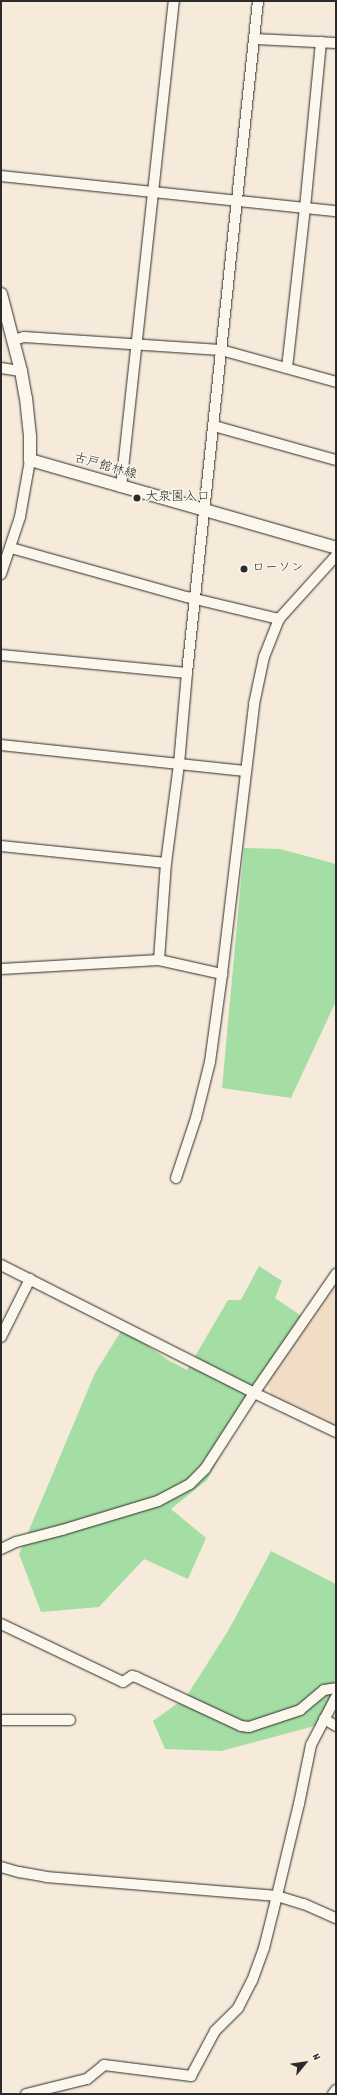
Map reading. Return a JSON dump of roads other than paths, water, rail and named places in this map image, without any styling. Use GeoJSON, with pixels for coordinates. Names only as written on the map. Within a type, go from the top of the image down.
{"type":"FeatureCollection","features":[{"type":"Feature","properties":{"kind":"main road"},"geometry":{"type":"LineString","coordinates":[[1,294],[21,371],[29,418],[30,460]]}},
{"type":"Feature","properties":{"kind":"main road","name":"古戸館林線"},"geometry":{"type":"LineString","coordinates":[[30,460],[336,548]]}},
{"type":"Feature","properties":{"kind":"street"},"geometry":{"type":"LineString","coordinates":[[121,487],[174,1]]}},
{"type":"Feature","properties":{"kind":"street"},"geometry":{"type":"LineString","coordinates":[[159,960],[166,864],[179,764],[187,672],[258,1]]}},
{"type":"Feature","properties":{"kind":"street"},"geometry":{"type":"LineString","coordinates":[[255,39],[336,43]]}},
{"type":"Feature","properties":{"kind":"street"},"geometry":{"type":"LineString","coordinates":[[287,368],[305,208],[321,42]]}},
{"type":"Feature","properties":{"kind":"street"},"geometry":{"type":"LineString","coordinates":[[1,176],[336,211]]}},
{"type":"Feature","properties":{"kind":"street"},"geometry":{"type":"LineString","coordinates":[[13,340],[24,337],[136,343],[221,350],[336,382]]}},
{"type":"Feature","properties":{"kind":"street"},"geometry":{"type":"LineString","coordinates":[[1,368],[21,371]]}},
{"type":"Feature","properties":{"kind":"street"},"geometry":{"type":"LineString","coordinates":[[214,426],[336,460]]}},
{"type":"Feature","properties":{"kind":"street"},"geometry":{"type":"LineString","coordinates":[[1,574],[11,548],[20,517],[30,460]]}},
{"type":"Feature","properties":{"kind":"street"},"geometry":{"type":"LineString","coordinates":[[11,548],[195,599],[279,619]]}},
{"type":"Feature","properties":{"kind":"street"},"geometry":{"type":"LineString","coordinates":[[176,1178],[196,1118],[210,1062],[222,974],[245,771],[254,704],[264,657],[279,619],[336,556]]}},
{"type":"Feature","properties":{"kind":"street"},"geometry":{"type":"LineString","coordinates":[[1,655],[187,672]]}},
{"type":"Feature","properties":{"kind":"street"},"geometry":{"type":"LineString","coordinates":[[1,745],[245,771]]}},
{"type":"Feature","properties":{"kind":"street"},"geometry":{"type":"LineString","coordinates":[[1,846],[166,864]]}},
{"type":"Feature","properties":{"kind":"street"},"geometry":{"type":"LineString","coordinates":[[1,969],[159,960],[222,974]]}},
{"type":"Feature","properties":{"kind":"street"},"geometry":{"type":"LineString","coordinates":[[1,1265],[254,1393],[336,1432]]}},
{"type":"Feature","properties":{"kind":"street"},"geometry":{"type":"LineString","coordinates":[[1,1549],[16,1542],[62,1530],[158,1501],[190,1484],[205,1469],[254,1393],[336,1274]]}},
{"type":"Feature","properties":{"kind":"street"},"geometry":{"type":"LineString","coordinates":[[1,1337],[30,1279]]}},
{"type":"Feature","properties":{"kind":"street"},"geometry":{"type":"LineString","coordinates":[[1,1624],[123,1682],[132,1676],[136,1677],[241,1726],[249,1727],[300,1710],[324,1690],[336,1688]]}},
{"type":"Feature","properties":{"kind":"street"},"geometry":{"type":"LineString","coordinates":[[26,2094],[87,2079],[104,2065],[191,2076],[216,2030],[238,2008],[252,1981],[264,1948],[277,1896],[299,1804],[311,1745],[336,1697]]}},
{"type":"Feature","properties":{"kind":"street"},"geometry":{"type":"LineString","coordinates":[[324,1719],[336,1726]]}},
{"type":"Feature","properties":{"kind":"street"},"geometry":{"type":"LineString","coordinates":[[1,1720],[70,1720]]}},
{"type":"Feature","properties":{"kind":"street"},"geometry":{"type":"LineString","coordinates":[[1,1867],[46,1877],[277,1896],[304,1904],[336,1918]]}},
{"type":"Feature","properties":{"kind":"street"},"geometry":{"type":"LineString","coordinates":[[333,2094],[336,2090]]}},
{"type":"Feature","properties":{"kind":"place","name":"大泉園入口"},"geometry":{"type":"Point","coordinates":[137,498]}},
{"type":"Feature","properties":{"kind":"place","name":"ローソン"},"geometry":{"type":"Point","coordinates":[244,569]}}]}
